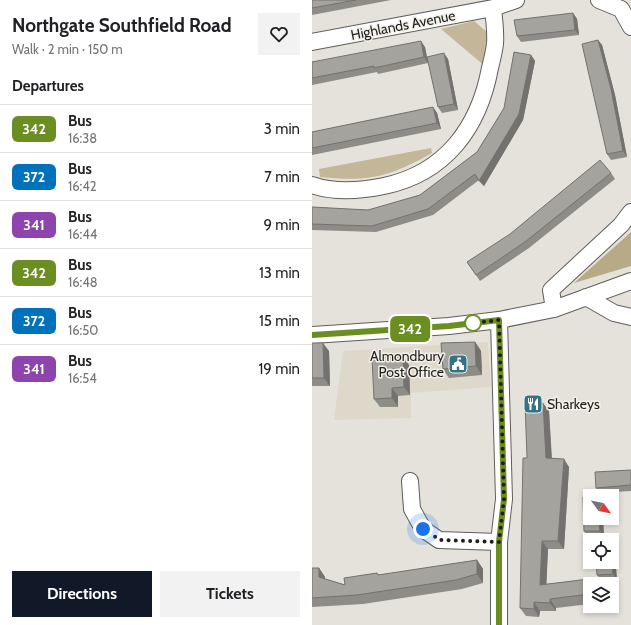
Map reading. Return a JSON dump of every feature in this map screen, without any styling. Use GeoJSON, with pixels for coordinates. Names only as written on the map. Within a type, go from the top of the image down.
{"type":"FeatureCollection","features":[{"type":"Feature","properties":{"kind":"street","name":"Highlands Avenue"},"geometry":{"type":"LineString","coordinates":[[312,42],[493,8],[516,0]]}},
{"type":"Feature","properties":{"kind":"street"},"geometry":{"type":"LineString","coordinates":[[599,0],[621,9],[631,27]]}},
{"type":"Feature","properties":{"kind":"street"},"geometry":{"type":"LineString","coordinates":[[312,186],[322,189],[360,191],[395,184],[428,169],[458,144],[475,118],[486,89],[495,44],[493,8]]}},
{"type":"Feature","properties":{"kind":"street"},"geometry":{"type":"LineString","coordinates":[[554,309],[551,290],[621,225],[631,212]]}},
{"type":"Feature","properties":{"kind":"street"},"geometry":{"type":"LineString","coordinates":[[312,335],[449,326],[499,320],[554,309],[631,281]]}},
{"type":"Feature","properties":{"kind":"street"},"geometry":{"type":"LineString","coordinates":[[586,297],[614,312],[631,317]]}},
{"type":"Feature","properties":{"kind":"street"},"geometry":{"type":"LineString","coordinates":[[499,320],[504,499],[499,542],[499,625]]}},
{"type":"Feature","properties":{"kind":"street"},"geometry":{"type":"LineString","coordinates":[[410,481],[412,509],[423,529],[440,540],[499,542]]}},
{"type":"Feature","properties":{"kind":"shaded area"},"geometry":{"type":"Polygon","coordinates":[[[474,21],[487,32],[486,67],[441,29],[474,21]]]}},
{"type":"Feature","properties":{"kind":"shaded area"},"geometry":{"type":"Polygon","coordinates":[[[431,148],[432,153],[403,168],[379,176],[353,179],[320,177],[319,169],[431,148]]]}},
{"type":"Feature","properties":{"kind":"shaded area"},"geometry":{"type":"Polygon","coordinates":[[[631,232],[631,266],[574,283],[631,232]]]}},
{"type":"Feature","properties":{"kind":"shaded area"},"geometry":{"type":"Polygon","coordinates":[[[488,342],[491,387],[411,393],[411,418],[334,420],[343,351],[488,342]]]}},
{"type":"Feature","properties":{"kind":"building"},"geometry":{"type":"Polygon","coordinates":[[[312,0],[356,0],[312,8],[312,0]]]}},
{"type":"Feature","properties":{"kind":"building"},"geometry":{"type":"Polygon","coordinates":[[[573,13],[575,30],[517,36],[514,20],[573,13]]]}},
{"type":"Feature","properties":{"kind":"building"},"geometry":{"type":"Polygon","coordinates":[[[598,40],[611,89],[623,151],[607,154],[582,44],[598,40]]]}},
{"type":"Feature","properties":{"kind":"building"},"geometry":{"type":"Polygon","coordinates":[[[421,41],[424,57],[374,68],[374,66],[312,78],[312,62],[421,41]]]}},
{"type":"Feature","properties":{"kind":"building"},"geometry":{"type":"Polygon","coordinates":[[[514,52],[531,55],[519,114],[479,181],[475,174],[428,209],[372,226],[312,224],[312,207],[368,210],[420,195],[477,152],[504,108],[514,52]]]}},
{"type":"Feature","properties":{"kind":"building"},"geometry":{"type":"Polygon","coordinates":[[[444,53],[454,104],[438,107],[427,57],[444,53]]]}},
{"type":"Feature","properties":{"kind":"building"},"geometry":{"type":"Polygon","coordinates":[[[433,107],[437,123],[312,148],[312,132],[433,107]]]}},
{"type":"Feature","properties":{"kind":"building"},"geometry":{"type":"Polygon","coordinates":[[[600,160],[611,173],[525,242],[476,275],[467,262],[510,234],[600,160]]]}},
{"type":"Feature","properties":{"kind":"building"},"geometry":{"type":"Polygon","coordinates":[[[475,342],[476,366],[443,369],[441,343],[475,342]]]}},
{"type":"Feature","properties":{"kind":"building"},"geometry":{"type":"Polygon","coordinates":[[[312,343],[323,343],[324,378],[312,378],[312,343]]]}},
{"type":"Feature","properties":{"kind":"building"},"geometry":{"type":"Polygon","coordinates":[[[403,357],[404,387],[392,388],[392,398],[374,399],[372,358],[403,357]]]}},
{"type":"Feature","properties":{"kind":"building"},"geometry":{"type":"Polygon","coordinates":[[[525,403],[543,403],[546,458],[564,459],[558,541],[542,541],[540,585],[583,580],[583,595],[550,599],[550,603],[534,602],[534,609],[520,608],[523,458],[527,458],[525,403]]]}},
{"type":"Feature","properties":{"kind":"building"},"geometry":{"type":"Polygon","coordinates":[[[631,470],[631,485],[596,488],[595,472],[631,470]]]}},
{"type":"Feature","properties":{"kind":"building"},"geometry":{"type":"Polygon","coordinates":[[[584,525],[600,525],[600,531],[584,531],[584,525]]]}},
{"type":"Feature","properties":{"kind":"building"},"geometry":{"type":"Polygon","coordinates":[[[477,560],[477,574],[456,580],[357,595],[312,598],[312,568],[319,568],[319,577],[345,585],[344,578],[377,573],[378,575],[477,560]]]}},
{"type":"Feature","properties":{"kind":"building"},"geometry":{"type":"Polygon","coordinates":[[[597,569],[613,569],[613,574],[597,575],[597,569]]]}},
{"type":"Feature","properties":{"kind":"bus line","name":"342"},"geometry":{"type":"LineString","coordinates":[[312,335],[449,326],[499,320],[504,499],[499,542],[499,625]]}},
{"type":"Feature","properties":{"kind":"place","name":"Almondbury Post Office"},"geometry":{"type":"Point","coordinates":[458,364]}},
{"type":"Feature","properties":{"kind":"place","name":"Sharkeys"},"geometry":{"type":"Point","coordinates":[533,404]}},
{"type":"Feature","properties":{"kind":"route"},"geometry":{"type":"LineString","coordinates":[[423,529],[440,540],[499,542],[504,499],[499,320],[473,323]]}}]}
